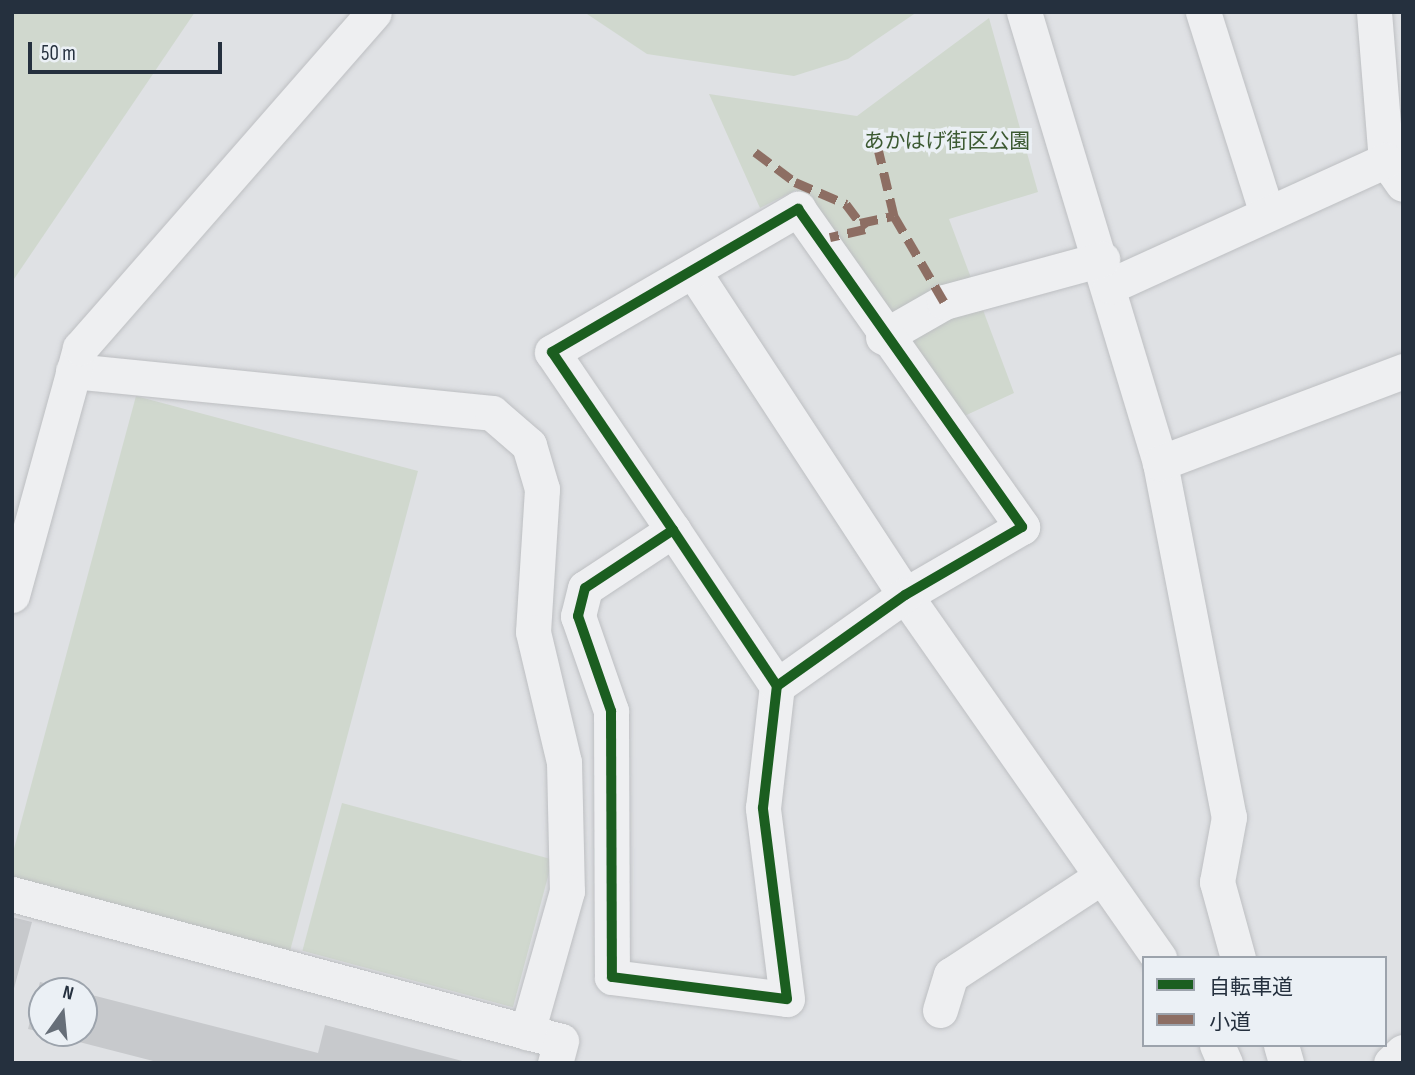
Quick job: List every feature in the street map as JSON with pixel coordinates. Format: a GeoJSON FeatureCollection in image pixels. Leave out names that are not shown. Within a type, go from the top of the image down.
{"type":"FeatureCollection","features":[{"type":"Feature","properties":{"kind":"street"},"geometry":{"type":"LineString","coordinates":[[12,595],[80,348],[374,12]]}},
{"type":"Feature","properties":{"kind":"street"},"geometry":{"type":"LineString","coordinates":[[1024,12],[1106,272],[1160,463],[1229,817],[1217,882],[1237,956]]}},
{"type":"Feature","properties":{"kind":"street"},"geometry":{"type":"LineString","coordinates":[[1203,12],[1266,211]]}},
{"type":"Feature","properties":{"kind":"street"},"geometry":{"type":"LineString","coordinates":[[883,337],[944,302],[1106,272],[1266,211],[1394,172],[1374,12]]}},
{"type":"Feature","properties":{"kind":"street"},"geometry":{"type":"LineString","coordinates":[[673,530],[585,588],[578,615],[611,711],[612,977],[787,999],[763,808],[777,686],[673,530],[552,352],[695,274],[798,209],[883,337],[1022,527],[905,595],[777,686]]}},
{"type":"Feature","properties":{"kind":"street"},"geometry":{"type":"LineString","coordinates":[[695,274],[905,595],[1158,956]]}},
{"type":"Feature","properties":{"kind":"street"},"geometry":{"type":"LineString","coordinates":[[73,371],[492,413],[529,445],[542,489],[533,632],[564,762],[567,891],[527,1032]]}},
{"type":"Feature","properties":{"kind":"street"},"geometry":{"type":"LineString","coordinates":[[1160,463],[1403,371]]}},
{"type":"Feature","properties":{"kind":"street"},"geometry":{"type":"LineString","coordinates":[[940,1010],[951,975],[1101,877]]}},
{"type":"Feature","properties":{"kind":"street"},"geometry":{"type":"LineString","coordinates":[[12,894],[561,1041],[555,1063]]}},
{"type":"Feature","properties":{"kind":"street"},"geometry":{"type":"LineString","coordinates":[[1391,1063],[1403,1052]]}},
{"type":"Feature","properties":{"kind":"green space"},"geometry":{"type":"Polygon","coordinates":[[[12,12],[195,12],[12,282],[12,12]]]}},
{"type":"Feature","properties":{"kind":"green space"},"geometry":{"type":"Polygon","coordinates":[[[584,12],[917,12],[848,59],[794,76],[647,54],[584,12]]]}},
{"type":"Feature","properties":{"kind":"green space","name":"あかはげ街区公園"},"geometry":{"type":"Polygon","coordinates":[[[989,18],[1038,192],[949,219],[1014,393],[960,418],[796,190],[760,208],[709,94],[857,116],[989,18]]]}},
{"type":"Feature","properties":{"kind":"green space"},"geometry":{"type":"Polygon","coordinates":[[[136,396],[418,471],[290,951],[12,877],[12,856],[136,396]]]}},
{"type":"Feature","properties":{"kind":"green space"},"geometry":{"type":"Polygon","coordinates":[[[342,803],[553,859],[513,1007],[302,951],[342,803]]]}},
{"type":"Feature","properties":{"kind":"building"},"geometry":{"type":"Polygon","coordinates":[[[12,917],[32,922],[13,992],[12,992],[12,917]]]}},
{"type":"Feature","properties":{"kind":"building"},"geometry":{"type":"Polygon","coordinates":[[[98,997],[318,1053],[325,1025],[470,1063],[161,1063],[98,1047],[98,997]]]}},
{"type":"Feature","properties":{"kind":"marked path"},"geometry":{"type":"LineString","coordinates":[[860,223],[894,216],[876,140]]}},
{"type":"Feature","properties":{"kind":"marked path"},"geometry":{"type":"LineString","coordinates":[[755,152],[795,182],[846,204],[865,229],[830,237]]}},
{"type":"Feature","properties":{"kind":"marked path"},"geometry":{"type":"LineString","coordinates":[[894,216],[944,302]]}},
{"type":"Feature","properties":{"kind":"cycle path"},"geometry":{"type":"LineString","coordinates":[[673,530],[585,588],[578,616],[611,711],[612,977],[787,999],[763,808],[777,686],[673,530],[552,352],[798,209],[1022,527],[905,595],[777,686]]}}]}
